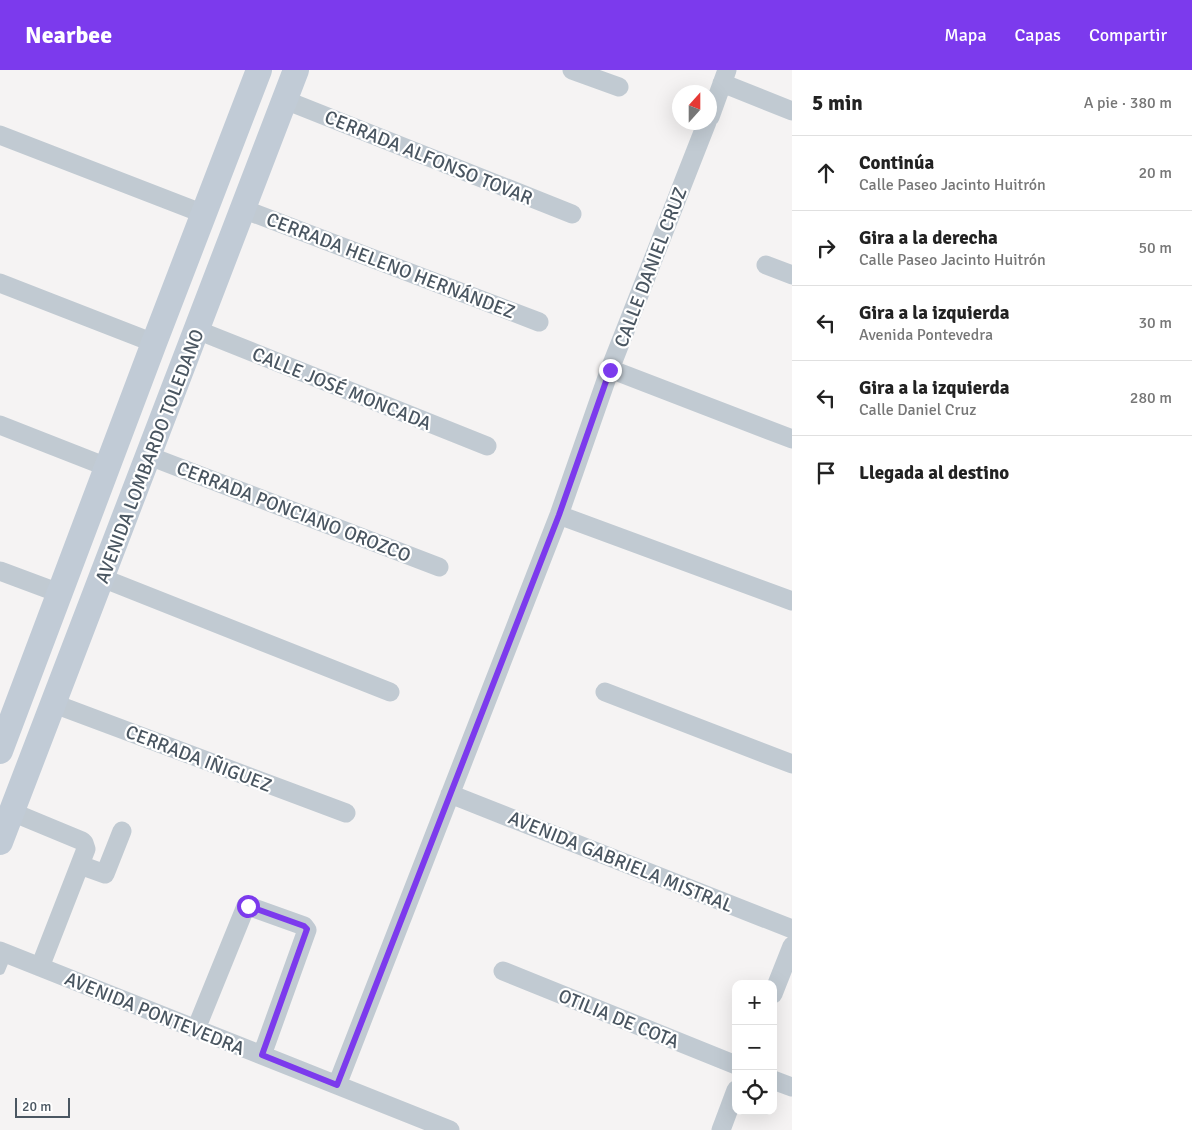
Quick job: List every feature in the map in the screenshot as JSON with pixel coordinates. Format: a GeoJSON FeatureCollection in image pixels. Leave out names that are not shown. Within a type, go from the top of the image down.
{"type":"FeatureCollection","features":[{"type":"Feature","properties":{"kind":"main road","name":"AVENIDA LOMBARDO TOLEDANO"},"geometry":{"type":"LineString","coordinates":[[0,751],[6,718],[59,593],[259,70]]}},
{"type":"Feature","properties":{"kind":"main road","name":"AVENIDA LOMBARDO TOLEDANO"},"geometry":{"type":"LineString","coordinates":[[0,842],[296,70]]}},
{"type":"Feature","properties":{"kind":"main road"},"geometry":{"type":"LineString","coordinates":[[91,510],[123,523]]}},
{"type":"Feature","properties":{"kind":"street"},"geometry":{"type":"LineString","coordinates":[[572,70],[619,87]]}},
{"type":"Feature","properties":{"kind":"street"},"geometry":{"type":"LineString","coordinates":[[717,98],[725,77],[792,110]]}},
{"type":"Feature","properties":{"kind":"street","name":"CERRADA ALFONSO TOVAR"},"geometry":{"type":"LineString","coordinates":[[285,100],[572,214]]}},
{"type":"Feature","properties":{"kind":"street","name":"CALLE DANIEL CRUZ"},"geometry":{"type":"LineString","coordinates":[[337,1085],[559,515],[610,370],[704,130]]}},
{"type":"Feature","properties":{"kind":"street"},"geometry":{"type":"LineString","coordinates":[[0,135],[204,214]]}},
{"type":"Feature","properties":{"kind":"street","name":"CERRADA HELENO HERNÁNDEZ"},"geometry":{"type":"LineString","coordinates":[[243,209],[539,322]]}},
{"type":"Feature","properties":{"kind":"street"},"geometry":{"type":"LineString","coordinates":[[766,266],[792,275]]}},
{"type":"Feature","properties":{"kind":"street"},"geometry":{"type":"LineString","coordinates":[[0,282],[154,343]]}},
{"type":"Feature","properties":{"kind":"street","name":"CALLE JOSÉ MONCADA"},"geometry":{"type":"LineString","coordinates":[[197,330],[487,446]]}},
{"type":"Feature","properties":{"kind":"street"},"geometry":{"type":"LineString","coordinates":[[610,370],[792,439]]}},
{"type":"Feature","properties":{"kind":"street"},"geometry":{"type":"LineString","coordinates":[[0,425],[107,467]]}},
{"type":"Feature","properties":{"kind":"street","name":"CERRADA PONCIANO OROZCO"},"geometry":{"type":"LineString","coordinates":[[149,456],[439,567]]}},
{"type":"Feature","properties":{"kind":"street"},"geometry":{"type":"LineString","coordinates":[[559,515],[792,601]]}},
{"type":"Feature","properties":{"kind":"street"},"geometry":{"type":"LineString","coordinates":[[0,571],[59,593]]}},
{"type":"Feature","properties":{"kind":"street"},"geometry":{"type":"LineString","coordinates":[[102,578],[390,692]]}},
{"type":"Feature","properties":{"kind":"street"},"geometry":{"type":"LineString","coordinates":[[606,692],[792,764]]}},
{"type":"Feature","properties":{"kind":"street","name":"CERRADA IÑIGUEZ"},"geometry":{"type":"LineString","coordinates":[[52,703],[346,814]]}},
{"type":"Feature","properties":{"kind":"street","name":"AVENIDA GABRIELA MISTRAL"},"geometry":{"type":"LineString","coordinates":[[450,794],[792,929]]}},
{"type":"Feature","properties":{"kind":"street"},"geometry":{"type":"LineString","coordinates":[[12,812],[84,843],[86,849],[40,967]]}},
{"type":"Feature","properties":{"kind":"street"},"geometry":{"type":"LineString","coordinates":[[80,865],[105,874],[122,831]]}},
{"type":"Feature","properties":{"kind":"street"},"geometry":{"type":"LineString","coordinates":[[196,1029],[246,906],[304,926],[307,930],[262,1055]]}},
{"type":"Feature","properties":{"kind":"street"},"geometry":{"type":"LineString","coordinates":[[777,984],[792,946]]}},
{"type":"Feature","properties":{"kind":"street","name":"AVENIDA PONTEVEDRA"},"geometry":{"type":"LineString","coordinates":[[2,958],[40,967],[450,1130]]}},
{"type":"Feature","properties":{"kind":"street","name":"OTILIA DE COTA"},"geometry":{"type":"LineString","coordinates":[[503,971],[732,1063]]}},
{"type":"Feature","properties":{"kind":"street"},"geometry":{"type":"LineString","coordinates":[[777,1081],[792,1087]]}},
{"type":"Feature","properties":{"kind":"street"},"geometry":{"type":"LineString","coordinates":[[721,1130],[732,1101]]}},
{"type":"Feature","properties":{"kind":"route"},"geometry":{"type":"LineString","coordinates":[[248,906],[304,926],[307,929],[262,1055],[337,1085],[559,515],[610,370]]}}]}
